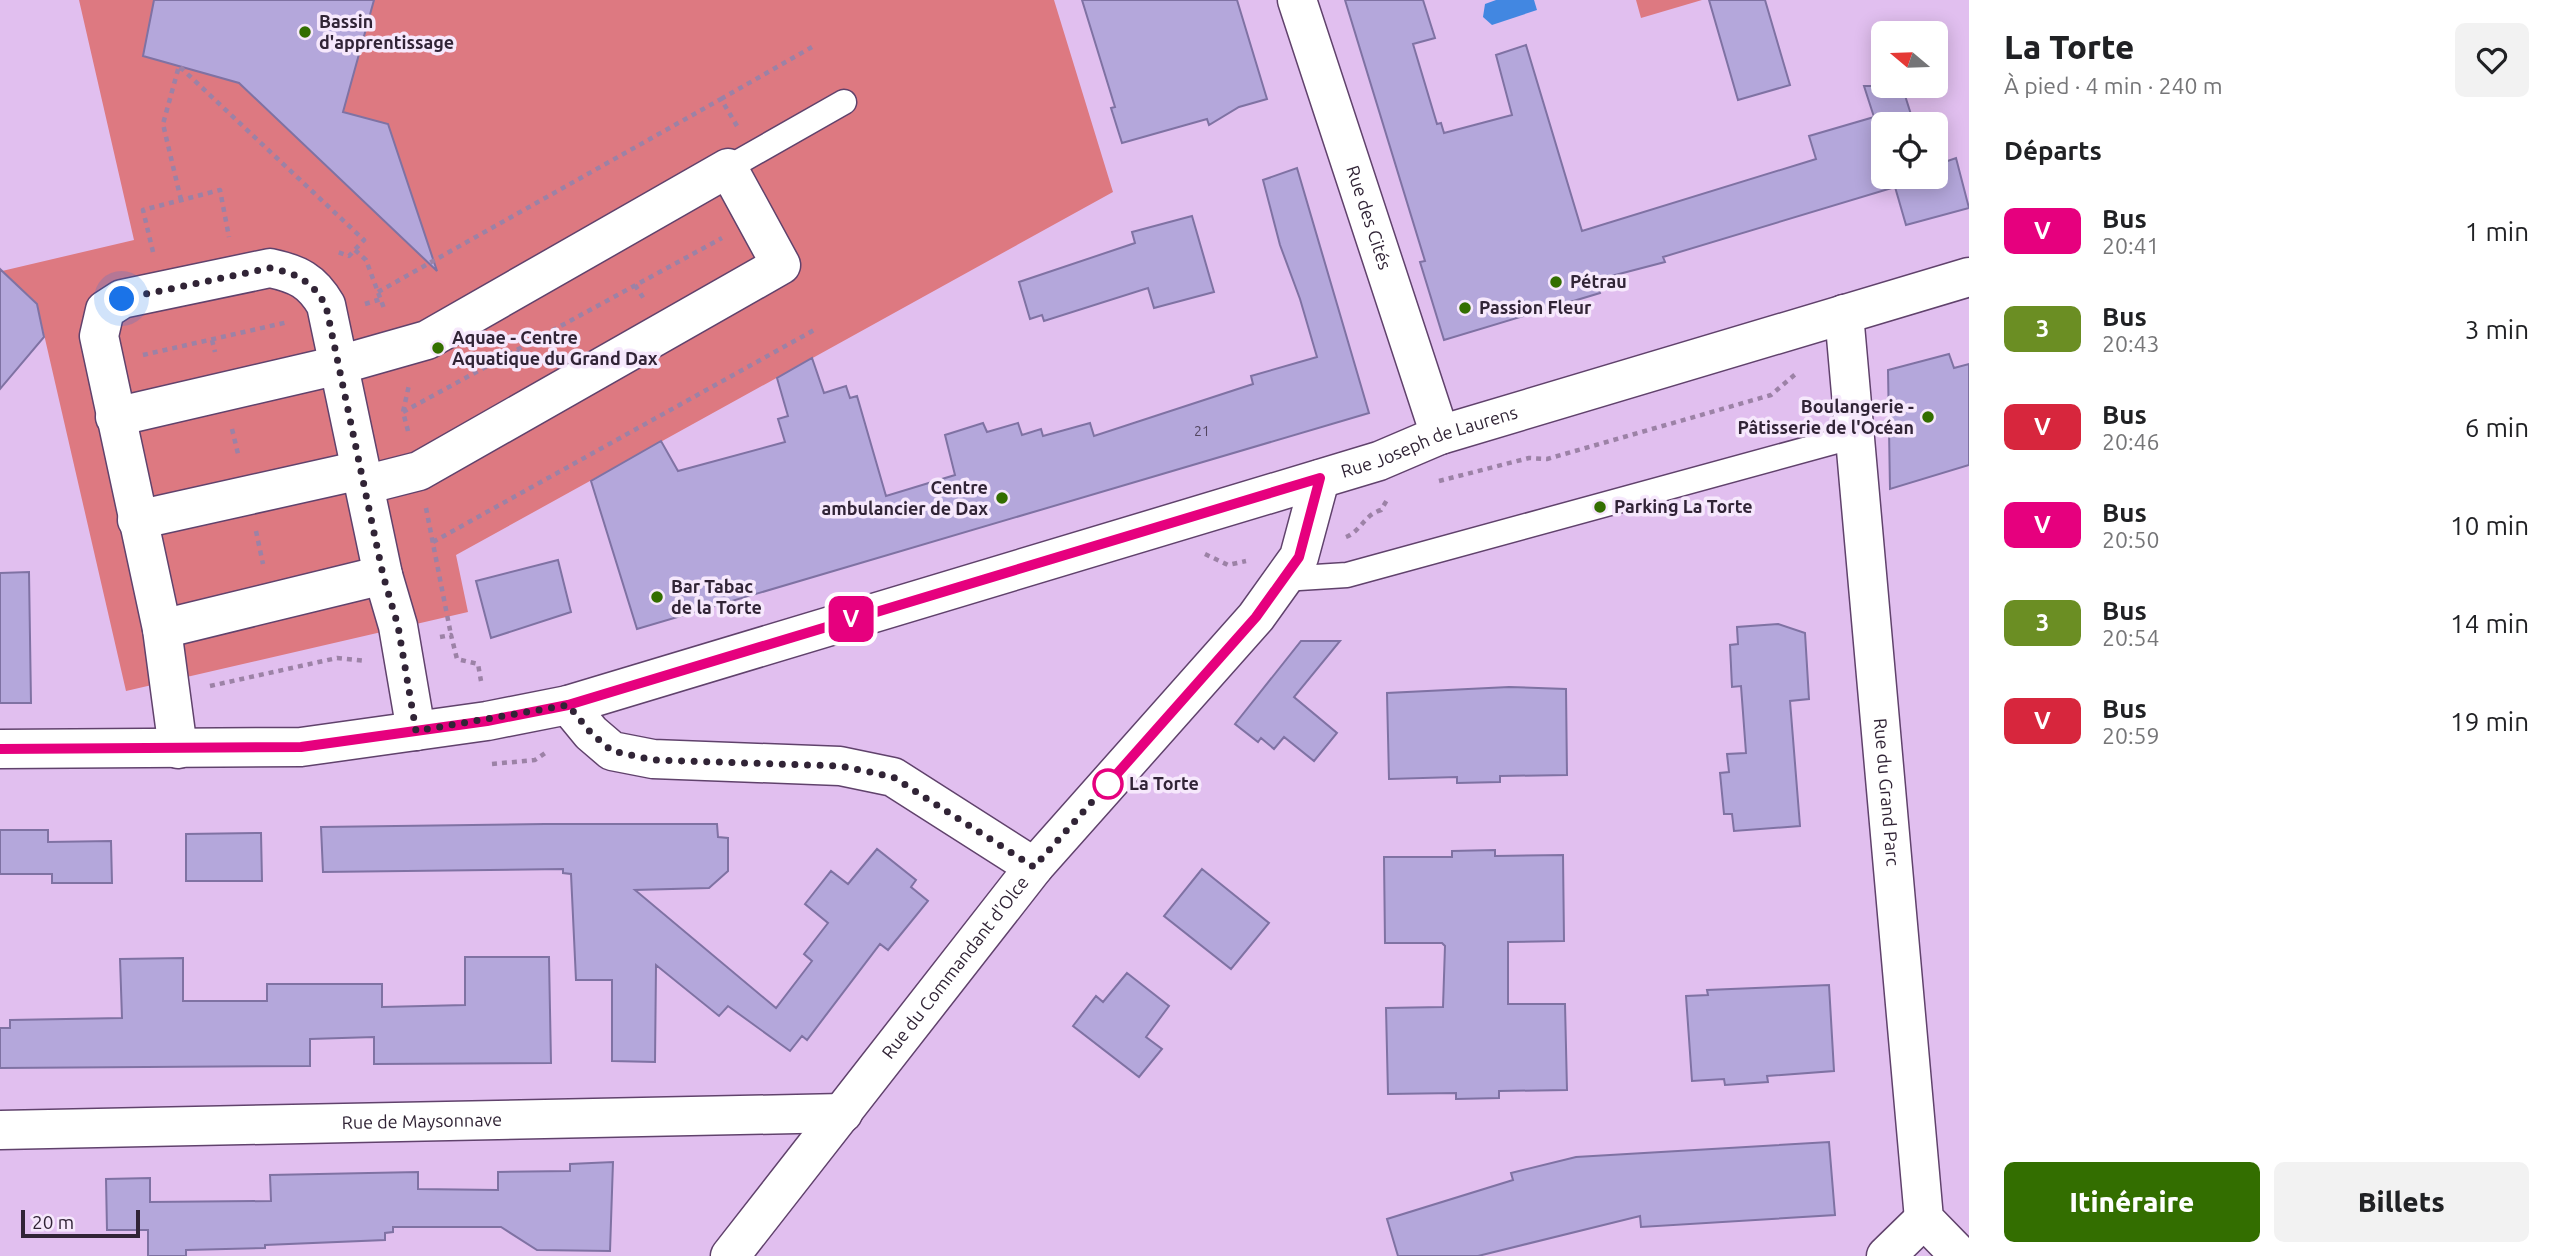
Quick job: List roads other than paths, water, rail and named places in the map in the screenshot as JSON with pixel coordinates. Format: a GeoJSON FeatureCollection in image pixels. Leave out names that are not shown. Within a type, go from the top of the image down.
{"type":"FeatureCollection","features":[{"type":"Feature","properties":{"kind":"street","name":"Rue des Cités"},"geometry":{"type":"LineString","coordinates":[[1297,0],[1440,435]]}},
{"type":"Feature","properties":{"kind":"street"},"geometry":{"type":"LineString","coordinates":[[115,417],[339,365],[427,340],[728,168],[780,265],[419,471],[363,478],[137,520]]}},
{"type":"Feature","properties":{"kind":"street"},"geometry":{"type":"LineString","coordinates":[[178,749],[162,629],[99,336],[105,310],[122,299],[270,268],[294,273],[315,286],[328,313],[383,575],[398,626],[416,731]]}},
{"type":"Feature","properties":{"kind":"street","name":"Rue Joseph de Laurens"},"geometry":{"type":"LineString","coordinates":[[0,749],[301,747],[568,705],[1379,461],[1440,435],[1969,277]]}},
{"type":"Feature","properties":{"kind":"street","name":"Rue du Grand Parc"},"geometry":{"type":"LineString","coordinates":[[1844,314],[1924,1219]]}},
{"type":"Feature","properties":{"kind":"street","name":"Rue du Commandant d'Olce"},"geometry":{"type":"LineString","coordinates":[[730,1256],[1034,867],[1256,617],[1299,557],[1320,478]]}},
{"type":"Feature","properties":{"kind":"street"},"geometry":{"type":"LineString","coordinates":[[162,629],[383,575]]}},
{"type":"Feature","properties":{"kind":"street"},"geometry":{"type":"LineString","coordinates":[[568,705],[591,733],[612,751],[653,760],[841,766],[893,777],[1034,867]]}},
{"type":"Feature","properties":{"kind":"street","name":"Rue de Maysonnave"},"geometry":{"type":"LineString","coordinates":[[0,1130],[843,1113]]}},
{"type":"Feature","properties":{"kind":"street"},"geometry":{"type":"LineString","coordinates":[[1886,1256],[1924,1219],[1960,1256]]}},
{"type":"Feature","properties":{"kind":"lane"},"geometry":{"type":"LineString","coordinates":[[728,168],[844,102]]}},
{"type":"Feature","properties":{"kind":"lane"},"geometry":{"type":"LineString","coordinates":[[1283,579],[1347,575],[1855,436]]}},
{"type":"Feature","properties":{"kind":"water"},"geometry":{"type":"Polygon","coordinates":[[[1496,0],[1534,0],[1537,10],[1492,25],[1483,17],[1485,4],[1496,0]]]}},
{"type":"Feature","properties":{"kind":"place","name":"Bassin d'apprentissage"},"geometry":{"type":"Point","coordinates":[305,32]}},
{"type":"Feature","properties":{"kind":"place","name":"Pétrau"},"geometry":{"type":"Point","coordinates":[1556,282]}},
{"type":"Feature","properties":{"kind":"place","name":"Passion Fleur"},"geometry":{"type":"Point","coordinates":[1465,308]}},
{"type":"Feature","properties":{"kind":"place","name":"Aquae - Centre Aquatique du Grand Dax"},"geometry":{"type":"Point","coordinates":[438,348]}},
{"type":"Feature","properties":{"kind":"place","name":"Boulangerie - Pâtisserie de l'Océan"},"geometry":{"type":"Point","coordinates":[1928,417]}},
{"type":"Feature","properties":{"kind":"place","name":"Centre ambulancier de Dax"},"geometry":{"type":"Point","coordinates":[1002,498]}},
{"type":"Feature","properties":{"kind":"place","name":"Parking La Torte"},"geometry":{"type":"Point","coordinates":[1600,507]}},
{"type":"Feature","properties":{"kind":"place","name":"Bar Tabac de la Torte"},"geometry":{"type":"Point","coordinates":[657,597]}},
{"type":"Feature","properties":{"kind":"place","name":"La Torte"},"geometry":{"type":"Point","coordinates":[1108,784]}}]}
